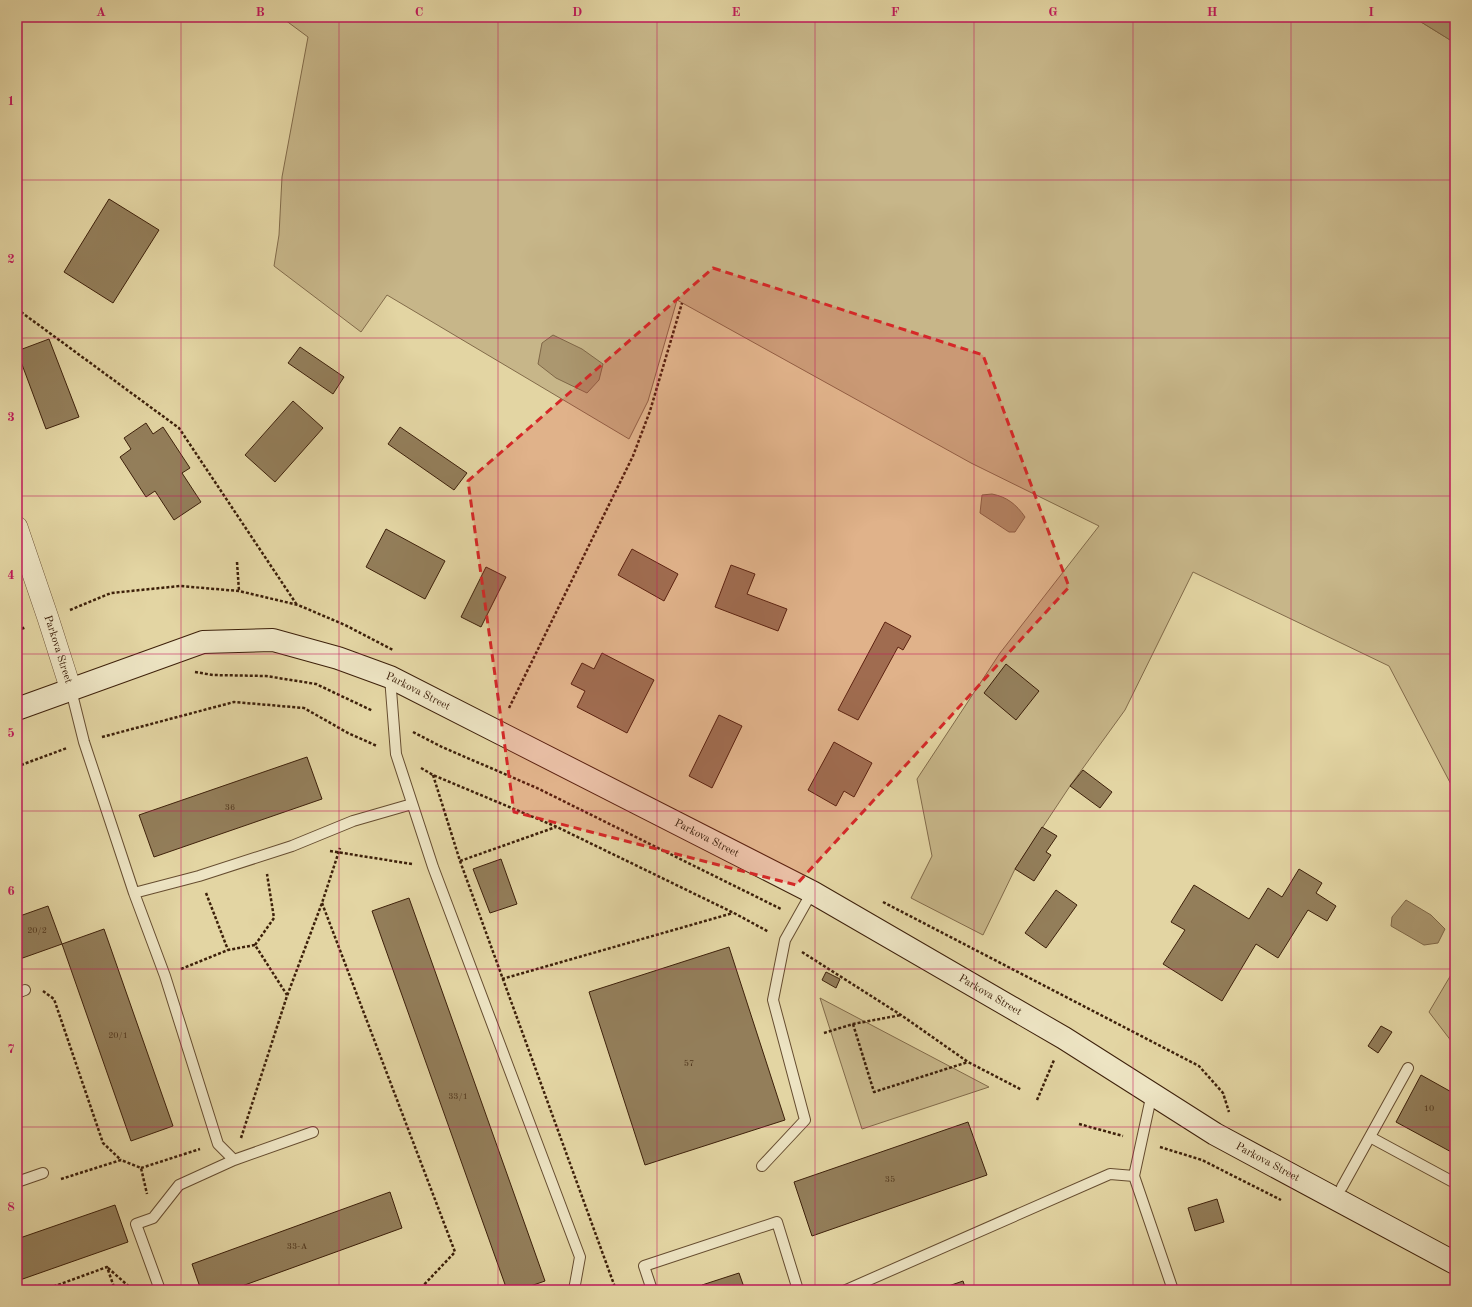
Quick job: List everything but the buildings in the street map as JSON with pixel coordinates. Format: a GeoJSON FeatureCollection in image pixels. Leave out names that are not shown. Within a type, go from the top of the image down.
{"type":"FeatureCollection","features":[{"type":"Feature","properties":{"kind":"street","name":"Parkova Street"},"geometry":{"type":"LineString","coordinates":[[17,527],[71,690],[203,642],[273,640],[338,658],[390,676],[596,780],[812,892],[1064,1038],[1215,1134],[1455,1263]]}},
{"type":"Feature","properties":{"kind":"street"},"geometry":{"type":"LineString","coordinates":[[17,709],[71,690]]}},
{"type":"Feature","properties":{"kind":"lane"},"geometry":{"type":"LineString","coordinates":[[390,676],[396,754],[433,867],[580,1257],[574,1290]]}},
{"type":"Feature","properties":{"kind":"lane"},"geometry":{"type":"LineString","coordinates":[[71,690],[84,742],[134,893],[165,976],[218,1144],[234,1160]]}},
{"type":"Feature","properties":{"kind":"lane"},"geometry":{"type":"LineString","coordinates":[[134,893],[199,876],[292,846],[353,821],[412,804]]}},
{"type":"Feature","properties":{"kind":"lane"},"geometry":{"type":"LineString","coordinates":[[762,1166],[805,1120],[773,1000],[785,940],[812,892]]}},
{"type":"Feature","properties":{"kind":"lane"},"geometry":{"type":"LineString","coordinates":[[1342,1186],[1408,1068]]}},
{"type":"Feature","properties":{"kind":"lane"},"geometry":{"type":"LineString","coordinates":[[1152,1093],[1134,1176],[1173,1290]]}},
{"type":"Feature","properties":{"kind":"lane"},"geometry":{"type":"LineString","coordinates":[[160,1290],[136,1224],[153,1218],[179,1185],[234,1160],[313,1132]]}},
{"type":"Feature","properties":{"kind":"lane"},"geometry":{"type":"LineString","coordinates":[[1370,1137],[1455,1183]]}},
{"type":"Feature","properties":{"kind":"lane"},"geometry":{"type":"LineString","coordinates":[[17,1182],[42,1173]]}},
{"type":"Feature","properties":{"kind":"lane"},"geometry":{"type":"LineString","coordinates":[[846,1290],[1110,1174],[1134,1176]]}},
{"type":"Feature","properties":{"kind":"lane"},"geometry":{"type":"LineString","coordinates":[[652,1290],[644,1266],[777,1222],[798,1290]]}},
{"type":"Feature","properties":{"kind":"path"},"geometry":{"type":"LineString","coordinates":[[508,708],[633,456],[650,411],[682,303]]}},
{"type":"Feature","properties":{"kind":"path"},"geometry":{"type":"LineString","coordinates":[[17,316],[21,312],[178,428],[298,605]]}},
{"type":"Feature","properties":{"kind":"path"},"geometry":{"type":"LineString","coordinates":[[237,562],[239,591]]}},
{"type":"Feature","properties":{"kind":"path"},"geometry":{"type":"LineString","coordinates":[[190,672],[214,675],[266,676],[316,684],[393,721],[442,747],[537,788],[798,917]]}},
{"type":"Feature","properties":{"kind":"path"},"geometry":{"type":"LineString","coordinates":[[22,765],[84,742],[234,702],[304,708],[348,733],[396,754],[433,775],[557,827],[734,913],[785,940],[901,1015],[968,1062],[1022,1090]]}},
{"type":"Feature","properties":{"kind":"path"},"geometry":{"type":"LineString","coordinates":[[433,775],[460,861],[616,1290]]}},
{"type":"Feature","properties":{"kind":"path"},"geometry":{"type":"LineString","coordinates":[[234,1160],[287,996],[322,903],[338,852],[353,821]]}},
{"type":"Feature","properties":{"kind":"path"},"geometry":{"type":"LineString","coordinates":[[460,861],[557,827]]}},
{"type":"Feature","properties":{"kind":"path"},"geometry":{"type":"LineString","coordinates":[[292,846],[433,867]]}},
{"type":"Feature","properties":{"kind":"path"},"geometry":{"type":"LineString","coordinates":[[165,976],[228,950],[255,945],[274,918],[264,855]]}},
{"type":"Feature","properties":{"kind":"path"},"geometry":{"type":"LineString","coordinates":[[199,876],[228,950]]}},
{"type":"Feature","properties":{"kind":"path"},"geometry":{"type":"LineString","coordinates":[[322,903],[455,1252],[419,1290]]}},
{"type":"Feature","properties":{"kind":"path"},"geometry":{"type":"LineString","coordinates":[[502,979],[734,913]]}},
{"type":"Feature","properties":{"kind":"path"},"geometry":{"type":"LineString","coordinates":[[255,945],[287,996]]}},
{"type":"Feature","properties":{"kind":"path"},"geometry":{"type":"LineString","coordinates":[[21,992],[42,990],[54,999],[103,1143],[121,1160],[141,1168],[218,1144]]}},
{"type":"Feature","properties":{"kind":"path"},"geometry":{"type":"LineString","coordinates":[[824,1033],[853,1024],[901,1015]]}},
{"type":"Feature","properties":{"kind":"path"},"geometry":{"type":"LineString","coordinates":[[853,1024],[874,1092],[968,1062]]}},
{"type":"Feature","properties":{"kind":"path"},"geometry":{"type":"LineString","coordinates":[[1037,1100],[1064,1038]]}},
{"type":"Feature","properties":{"kind":"path"},"geometry":{"type":"LineString","coordinates":[[1079,1124],[1202,1160],[1286,1203]]}},
{"type":"Feature","properties":{"kind":"path"},"geometry":{"type":"LineString","coordinates":[[54,1182],[121,1160]]}},
{"type":"Feature","properties":{"kind":"path"},"geometry":{"type":"LineString","coordinates":[[141,1168],[153,1218]]}},
{"type":"Feature","properties":{"kind":"path"},"geometry":{"type":"LineString","coordinates":[[44,1290],[107,1267]]}},
{"type":"Feature","properties":{"kind":"path"},"geometry":{"type":"LineString","coordinates":[[107,1267],[115,1290]]}},
{"type":"Feature","properties":{"kind":"path"},"geometry":{"type":"LineString","coordinates":[[107,1267],[133,1290]]}},
{"type":"Feature","properties":{"kind":"highlighted area"},"geometry":{"type":"Polygon","coordinates":[[[713,268],[983,355],[1069,587],[796,885],[514,812],[468,481],[713,268]]]}},
{"type":"Feature","properties":{"kind":"shaded area"},"geometry":{"type":"Polygon","coordinates":[[[281,17],[1413,17],[1455,43],[1455,792],[1389,666],[1193,572],[1125,710],[1070,786],[1015,869],[983,935],[911,898],[932,856],[917,779],[1000,653],[1099,526],[971,463],[677,300],[648,401],[629,439],[387,295],[361,332],[274,266],[279,235],[282,177],[308,37],[281,17]]]}},
{"type":"Feature","properties":{"kind":"shaded area"},"geometry":{"type":"Polygon","coordinates":[[[1413,17],[1455,17],[1455,43],[1413,17]]]}},
{"type":"Feature","properties":{"kind":"shaded area"},"geometry":{"type":"Polygon","coordinates":[[[553,335],[582,349],[603,364],[599,380],[587,393],[556,378],[538,364],[542,343],[553,335]]]}},
{"type":"Feature","properties":{"kind":"shaded area"},"geometry":{"type":"Polygon","coordinates":[[[992,494],[1011,502],[1025,517],[1015,532],[1009,532],[980,513],[982,495],[992,494]]]}},
{"type":"Feature","properties":{"kind":"shaded area"},"geometry":{"type":"Polygon","coordinates":[[[1406,900],[1431,915],[1445,929],[1438,943],[1424,945],[1391,926],[1392,917],[1406,900]]]}},
{"type":"Feature","properties":{"kind":"shaded area"},"geometry":{"type":"Polygon","coordinates":[[[1455,968],[1455,1046],[1429,1012],[1455,968]]]}},
{"type":"Feature","properties":{"kind":"shaded area"},"geometry":{"type":"Polygon","coordinates":[[[820,998],[989,1087],[862,1129],[820,998]]]}}]}
